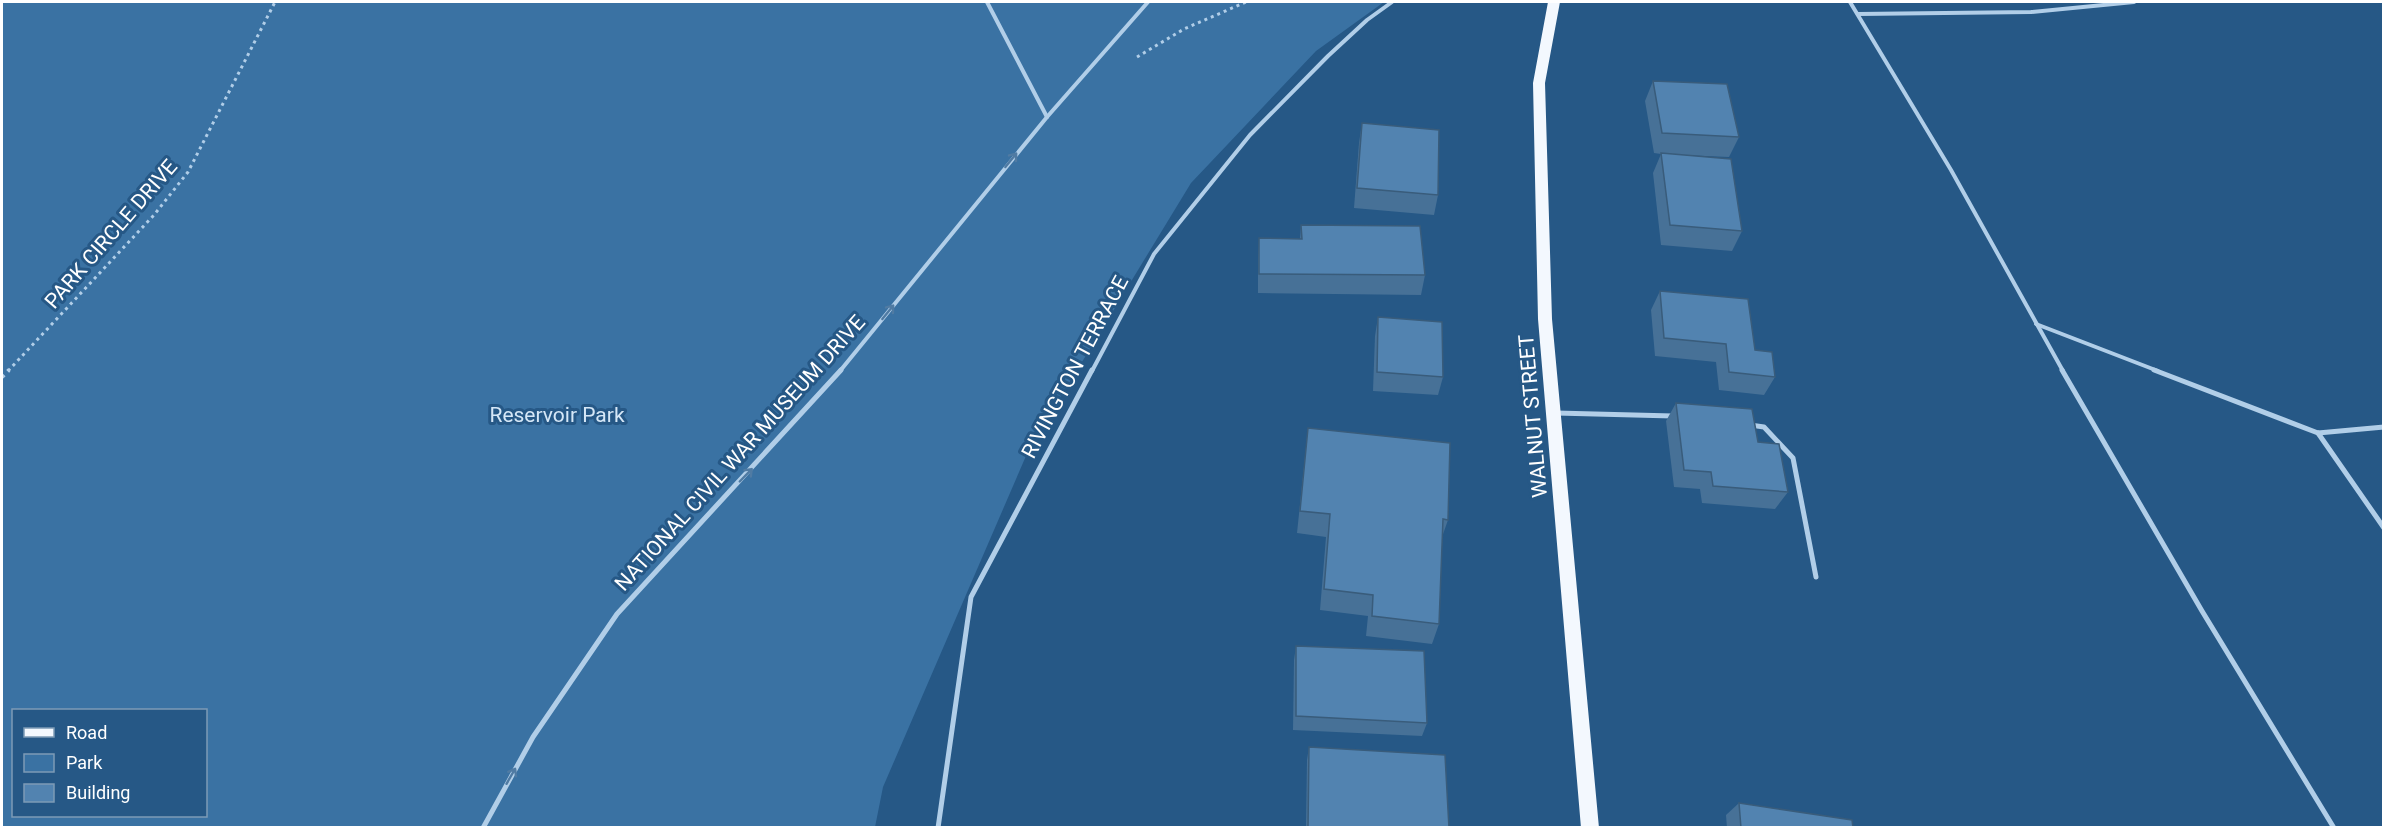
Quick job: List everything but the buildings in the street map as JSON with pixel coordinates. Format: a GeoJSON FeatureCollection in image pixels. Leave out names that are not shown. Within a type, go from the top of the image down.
{"type":"FeatureCollection","features":[{"type":"Feature","properties":{"kind":"main road","name":"WALNUT STREET"},"geometry":{"type":"LineString","coordinates":[[1554,2],[1539,83],[1545,319],[1590,828]]}},
{"type":"Feature","properties":{"kind":"lane"},"geometry":{"type":"LineString","coordinates":[[987,2],[1047,117]]}},
{"type":"Feature","properties":{"kind":"lane","name":"NATIONAL CIVIL WAR MUSEUM DRIVE"},"geometry":{"type":"LineString","coordinates":[[483,828],[533,737],[617,615],[833,380],[1047,117],[1148,2]]}},
{"type":"Feature","properties":{"kind":"lane","name":"RIVINGTON TERRACE"},"geometry":{"type":"LineString","coordinates":[[938,828],[972,597],[1154,254],[1250,135],[1328,56],[1367,20],[1392,2]]}},
{"type":"Feature","properties":{"kind":"lane"},"geometry":{"type":"LineString","coordinates":[[1851,2],[1951,170],[2036,324],[2202,611],[2334,828]]}},
{"type":"Feature","properties":{"kind":"lane"},"geometry":{"type":"LineString","coordinates":[[1858,14],[2030,12],[2087,9],[2134,2]]}},
{"type":"Feature","properties":{"kind":"lane"},"geometry":{"type":"LineString","coordinates":[[2036,324],[2318,434],[2384,427]]}},
{"type":"Feature","properties":{"kind":"lane"},"geometry":{"type":"LineString","coordinates":[[1553,413],[1685,417]]}},
{"type":"Feature","properties":{"kind":"lane"},"geometry":{"type":"LineString","coordinates":[[1741,424],[1764,427],[1793,458],[1816,577]]}},
{"type":"Feature","properties":{"kind":"lane"},"geometry":{"type":"LineString","coordinates":[[2318,434],[2384,528]]}},
{"type":"Feature","properties":{"kind":"path","name":"PARK CIRCLE DRIVE"},"geometry":{"type":"LineString","coordinates":[[2,378],[154,215],[188,172],[275,2]]}},
{"type":"Feature","properties":{"kind":"path"},"geometry":{"type":"LineString","coordinates":[[1087,73],[1123,67],[1184,29],[1246,2]]}},
{"type":"Feature","properties":{"kind":"green space","name":"Reservoir Park"},"geometry":{"type":"Polygon","coordinates":[[[2,2],[1384,2],[1316,51],[1191,183],[1029,449],[883,787],[875,827],[2,828],[2,2]]]}}]}
